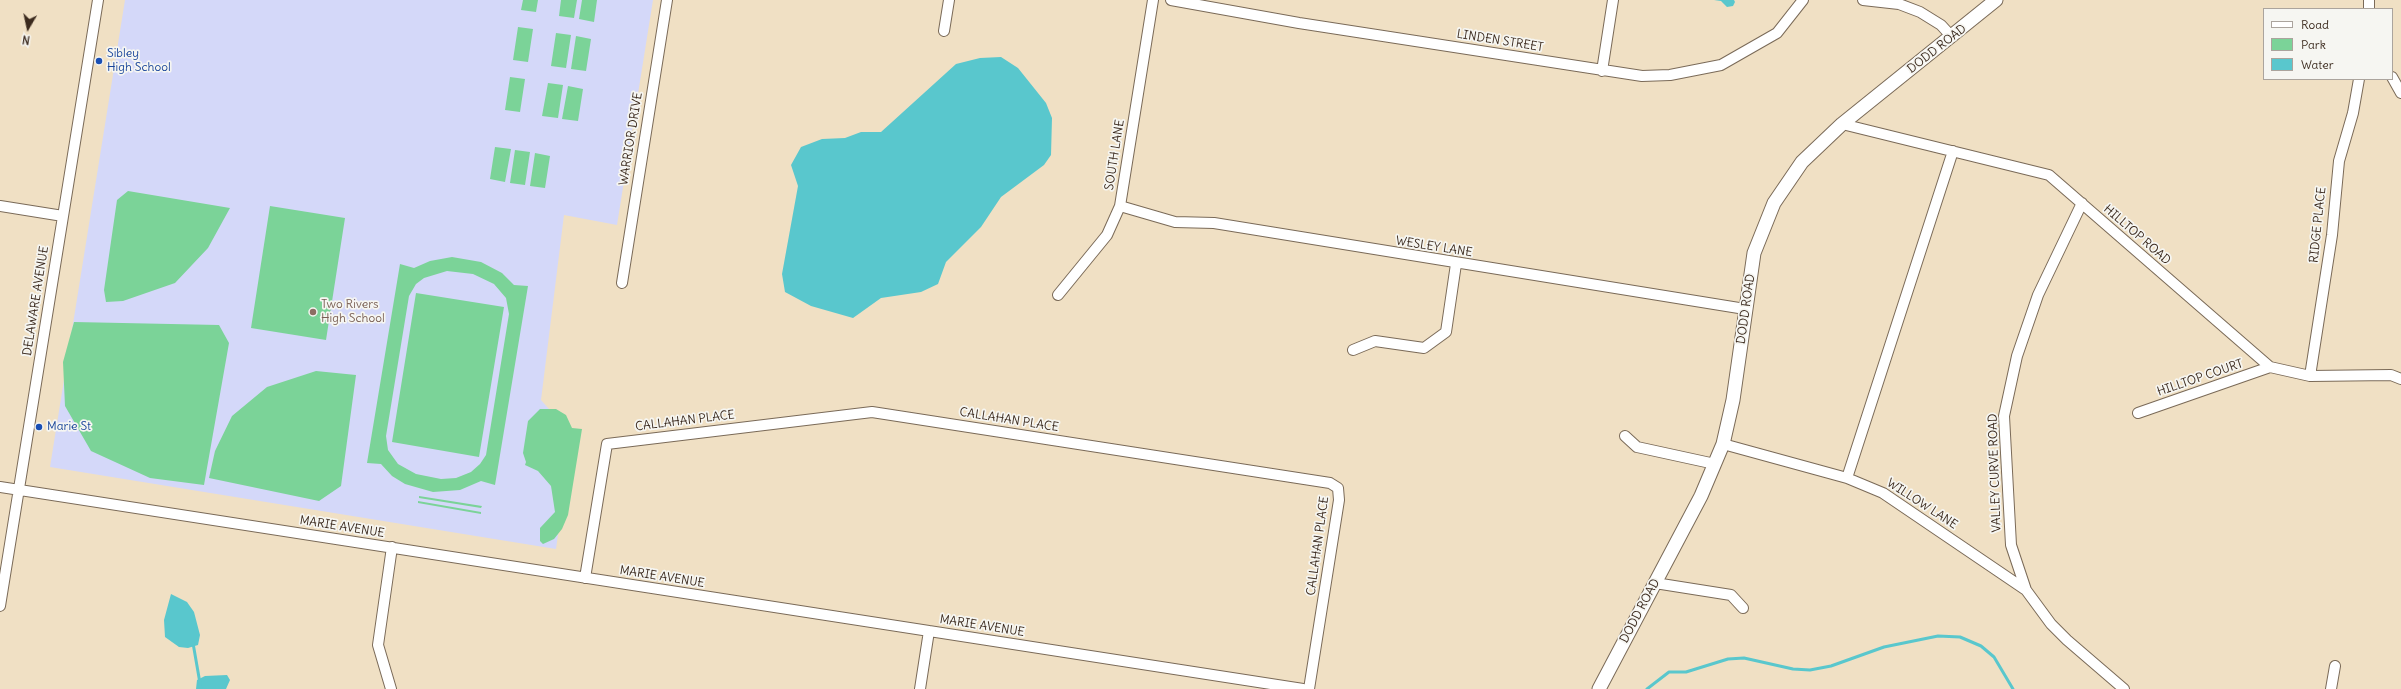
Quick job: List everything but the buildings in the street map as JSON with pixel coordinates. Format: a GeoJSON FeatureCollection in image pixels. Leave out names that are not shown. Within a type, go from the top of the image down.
{"type":"FeatureCollection","features":[{"type":"Feature","properties":{"kind":"main road","name":"DODD ROAD"},"geometry":{"type":"LineString","coordinates":[[1598,689],[1701,496],[1723,444],[1733,400],[1754,253],[1774,203],[1802,162],[1842,124],[1952,37],[1996,0]]}},
{"type":"Feature","properties":{"kind":"street","name":"DELAWARE AVENUE"},"geometry":{"type":"LineString","coordinates":[[0,606],[98,0]]}},
{"type":"Feature","properties":{"kind":"street","name":"WARRIOR DRIVE"},"geometry":{"type":"LineString","coordinates":[[622,283],[667,0]]}},
{"type":"Feature","properties":{"kind":"street"},"geometry":{"type":"LineString","coordinates":[[944,31],[949,0]]}},
{"type":"Feature","properties":{"kind":"street","name":"SOUTH LANE"},"geometry":{"type":"LineString","coordinates":[[1058,295],[1107,235],[1120,206],[1152,0]]}},
{"type":"Feature","properties":{"kind":"street","name":"LINDEN STREET"},"geometry":{"type":"LineString","coordinates":[[1171,0],[1602,71],[1642,76],[1670,75],[1720,65],[1777,33],[1803,0]]}},
{"type":"Feature","properties":{"kind":"street"},"geometry":{"type":"LineString","coordinates":[[1602,71],[1613,0]]}},
{"type":"Feature","properties":{"kind":"street"},"geometry":{"type":"LineString","coordinates":[[1863,0],[1899,4],[1920,12],[1941,25],[1952,37]]}},
{"type":"Feature","properties":{"kind":"street"},"geometry":{"type":"LineString","coordinates":[[2393,79],[2401,93]]}},
{"type":"Feature","properties":{"kind":"street","name":"RIDGE PLACE"},"geometry":{"type":"LineString","coordinates":[[2310,376],[2332,235],[2339,161],[2353,113],[2359,80]]}},
{"type":"Feature","properties":{"kind":"street","name":"HILLTOP ROAD"},"geometry":{"type":"LineString","coordinates":[[1842,124],[2049,175],[2270,367],[2310,376],[2391,375],[2401,379]]}},
{"type":"Feature","properties":{"kind":"street"},"geometry":{"type":"LineString","coordinates":[[1847,478],[1953,151]]}},
{"type":"Feature","properties":{"kind":"street","name":"VALLEY CURVE ROAD"},"geometry":{"type":"LineString","coordinates":[[2082,203],[2038,295],[2017,356],[2004,416],[2006,479],[2011,545],[2026,590],[2067,640],[2124,689]]}},
{"type":"Feature","properties":{"kind":"street"},"geometry":{"type":"LineString","coordinates":[[0,206],[63,216]]}},
{"type":"Feature","properties":{"kind":"street","name":"WESLEY LANE"},"geometry":{"type":"LineString","coordinates":[[1120,206],[1175,222],[1214,223],[1456,264],[1745,309]]}},
{"type":"Feature","properties":{"kind":"street"},"geometry":{"type":"LineString","coordinates":[[1353,350],[1375,341],[1424,348],[1446,332],[1456,264]]}},
{"type":"Feature","properties":{"kind":"street","name":"HILLTOP COURT"},"geometry":{"type":"LineString","coordinates":[[2138,413],[2270,367]]}},
{"type":"Feature","properties":{"kind":"street","name":"CALLAHAN PLACE"},"geometry":{"type":"LineString","coordinates":[[585,578],[607,444],[872,412],[888,414],[1330,483],[1338,488],[1339,500],[1310,689]]}},
{"type":"Feature","properties":{"kind":"street"},"geometry":{"type":"LineString","coordinates":[[1625,436],[1637,447],[1714,464]]}},
{"type":"Feature","properties":{"kind":"street","name":"WILLOW LANE"},"geometry":{"type":"LineString","coordinates":[[1723,444],[1847,478],[1883,493],[2026,590]]}},
{"type":"Feature","properties":{"kind":"street","name":"MARIE AVENUE"},"geometry":{"type":"LineString","coordinates":[[0,487],[1302,689]]}},
{"type":"Feature","properties":{"kind":"street"},"geometry":{"type":"LineString","coordinates":[[391,689],[378,645],[392,547]]}},
{"type":"Feature","properties":{"kind":"street"},"geometry":{"type":"LineString","coordinates":[[1655,583],[1731,595],[1743,608]]}},
{"type":"Feature","properties":{"kind":"street"},"geometry":{"type":"LineString","coordinates":[[920,689],[929,631]]}},
{"type":"Feature","properties":{"kind":"street"},"geometry":{"type":"LineString","coordinates":[[2331,689],[2335,666]]}},
{"type":"Feature","properties":{"kind":"shaded area","name":"Two Rivers High School"},"geometry":{"type":"Polygon","coordinates":[[[125,0],[653,0],[617,225],[564,215],[541,400],[572,435],[556,549],[50,467],[125,0]]]}},
{"type":"Feature","properties":{"kind":"green space"},"geometry":{"type":"Polygon","coordinates":[[[523,0],[538,0],[536,12],[521,10],[523,0]]]}},
{"type":"Feature","properties":{"kind":"green space"},"geometry":{"type":"Polygon","coordinates":[[[561,0],[577,0],[574,18],[559,16],[561,0]]]}},
{"type":"Feature","properties":{"kind":"green space"},"geometry":{"type":"Polygon","coordinates":[[[582,0],[597,0],[594,22],[579,19],[582,0]]]}},
{"type":"Feature","properties":{"kind":"green space"},"geometry":{"type":"Polygon","coordinates":[[[518,27],[533,29],[528,62],[513,60],[518,27]]]}},
{"type":"Feature","properties":{"kind":"green space"},"geometry":{"type":"Polygon","coordinates":[[[556,33],[571,35],[566,68],[551,66],[556,33]]]}},
{"type":"Feature","properties":{"kind":"green space"},"geometry":{"type":"Polygon","coordinates":[[[576,36],[591,39],[586,71],[571,69],[576,36]]]}},
{"type":"Feature","properties":{"kind":"green space"},"geometry":{"type":"Polygon","coordinates":[[[510,77],[525,79],[520,112],[505,110],[510,77]]]}},
{"type":"Feature","properties":{"kind":"green space"},"geometry":{"type":"Polygon","coordinates":[[[548,83],[563,85],[558,118],[542,116],[548,83]]]}},
{"type":"Feature","properties":{"kind":"green space"},"geometry":{"type":"Polygon","coordinates":[[[568,86],[583,89],[578,121],[562,119],[568,86]]]}},
{"type":"Feature","properties":{"kind":"green space"},"geometry":{"type":"Polygon","coordinates":[[[495,147],[511,149],[505,182],[490,179],[495,147]]]}},
{"type":"Feature","properties":{"kind":"green space"},"geometry":{"type":"Polygon","coordinates":[[[515,150],[530,152],[525,185],[510,183],[515,150]]]}},
{"type":"Feature","properties":{"kind":"green space"},"geometry":{"type":"Polygon","coordinates":[[[535,153],[550,156],[545,188],[530,186],[535,153]]]}},
{"type":"Feature","properties":{"kind":"green space"},"geometry":{"type":"Polygon","coordinates":[[[128,191],[230,208],[208,248],[175,283],[123,301],[106,302],[104,290],[117,200],[128,191]]]}},
{"type":"Feature","properties":{"kind":"green space"},"geometry":{"type":"Polygon","coordinates":[[[270,206],[345,218],[326,340],[251,328],[270,206]]]}},
{"type":"Feature","properties":{"kind":"green space"},"geometry":{"type":"Polygon","coordinates":[[[452,257],[481,262],[502,273],[514,285],[528,286],[495,485],[481,481],[460,490],[433,492],[405,484],[392,476],[381,464],[367,463],[400,264],[414,268],[430,261],[452,257]],[[447,271],[424,278],[416,284],[409,296],[386,436],[388,450],[398,464],[416,474],[441,479],[456,478],[471,472],[480,464],[486,455],[509,314],[506,298],[494,284],[473,274],[447,271]]]}},
{"type":"Feature","properties":{"kind":"green space"},"geometry":{"type":"Polygon","coordinates":[[[416,293],[504,307],[479,457],[392,442],[416,293]]]}},
{"type":"Feature","properties":{"kind":"green space"},"geometry":{"type":"Polygon","coordinates":[[[74,322],[219,325],[229,343],[204,485],[150,478],[91,451],[65,406],[63,362],[74,322]]]}},
{"type":"Feature","properties":{"kind":"green space"},"geometry":{"type":"Polygon","coordinates":[[[316,371],[356,375],[341,486],[319,501],[209,478],[215,451],[232,416],[267,387],[316,371]]]}},
{"type":"Feature","properties":{"kind":"green space"},"geometry":{"type":"Polygon","coordinates":[[[540,409],[556,409],[566,415],[572,428],[582,429],[568,515],[562,529],[554,539],[543,544],[540,541],[540,528],[555,512],[551,486],[538,471],[525,465],[526,462],[523,453],[528,421],[540,409]]]}},
{"type":"Feature","properties":{"kind":"green space"},"geometry":{"type":"Polygon","coordinates":[[[419,496],[482,506],[481,508],[419,498],[419,496]]]}},
{"type":"Feature","properties":{"kind":"green space"},"geometry":{"type":"Polygon","coordinates":[[[418,501],[481,512],[481,514],[418,503],[418,501]]]}},
{"type":"Feature","properties":{"kind":"water"},"geometry":{"type":"Polygon","coordinates":[[[1714,0],[1734,0],[1735,2],[1733,6],[1727,7],[1721,1],[1714,0]]]}},
{"type":"Feature","properties":{"kind":"water"},"geometry":{"type":"Polygon","coordinates":[[[1001,57],[1018,68],[1046,103],[1052,118],[1051,155],[1044,165],[1001,197],[981,227],[946,262],[938,284],[921,292],[881,298],[853,318],[811,306],[785,292],[782,274],[798,186],[791,165],[801,147],[822,139],[845,138],[861,132],[881,132],[956,64],[980,58],[1001,57]]]}},
{"type":"Feature","properties":{"kind":"water"},"geometry":{"type":"Polygon","coordinates":[[[171,594],[187,602],[194,612],[200,635],[198,645],[188,648],[179,647],[165,637],[164,620],[171,594]]]}},
{"type":"Feature","properties":{"kind":"water"},"geometry":{"type":"Polygon","coordinates":[[[227,675],[230,680],[226,689],[196,689],[197,680],[205,676],[227,675]]]}},
{"type":"Feature","properties":{"kind":"waterway"},"geometry":{"type":"LineString","coordinates":[[1647,689],[1669,672],[1686,672],[1728,659],[1744,658],[1793,669],[1810,670],[1831,666],[1884,647],[1938,636],[1960,637],[1981,646],[1994,657],[2013,689]]}},
{"type":"Feature","properties":{"kind":"waterway"},"geometry":{"type":"LineString","coordinates":[[193,643],[201,689]]}},
{"type":"Feature","properties":{"kind":"place","name":"Sibley High School"},"geometry":{"type":"Point","coordinates":[99,61]}},
{"type":"Feature","properties":{"kind":"place","name":"Two Rivers High School"},"geometry":{"type":"Point","coordinates":[313,312]}},
{"type":"Feature","properties":{"kind":"place","name":"Marie St"},"geometry":{"type":"Point","coordinates":[39,427]}}]}
